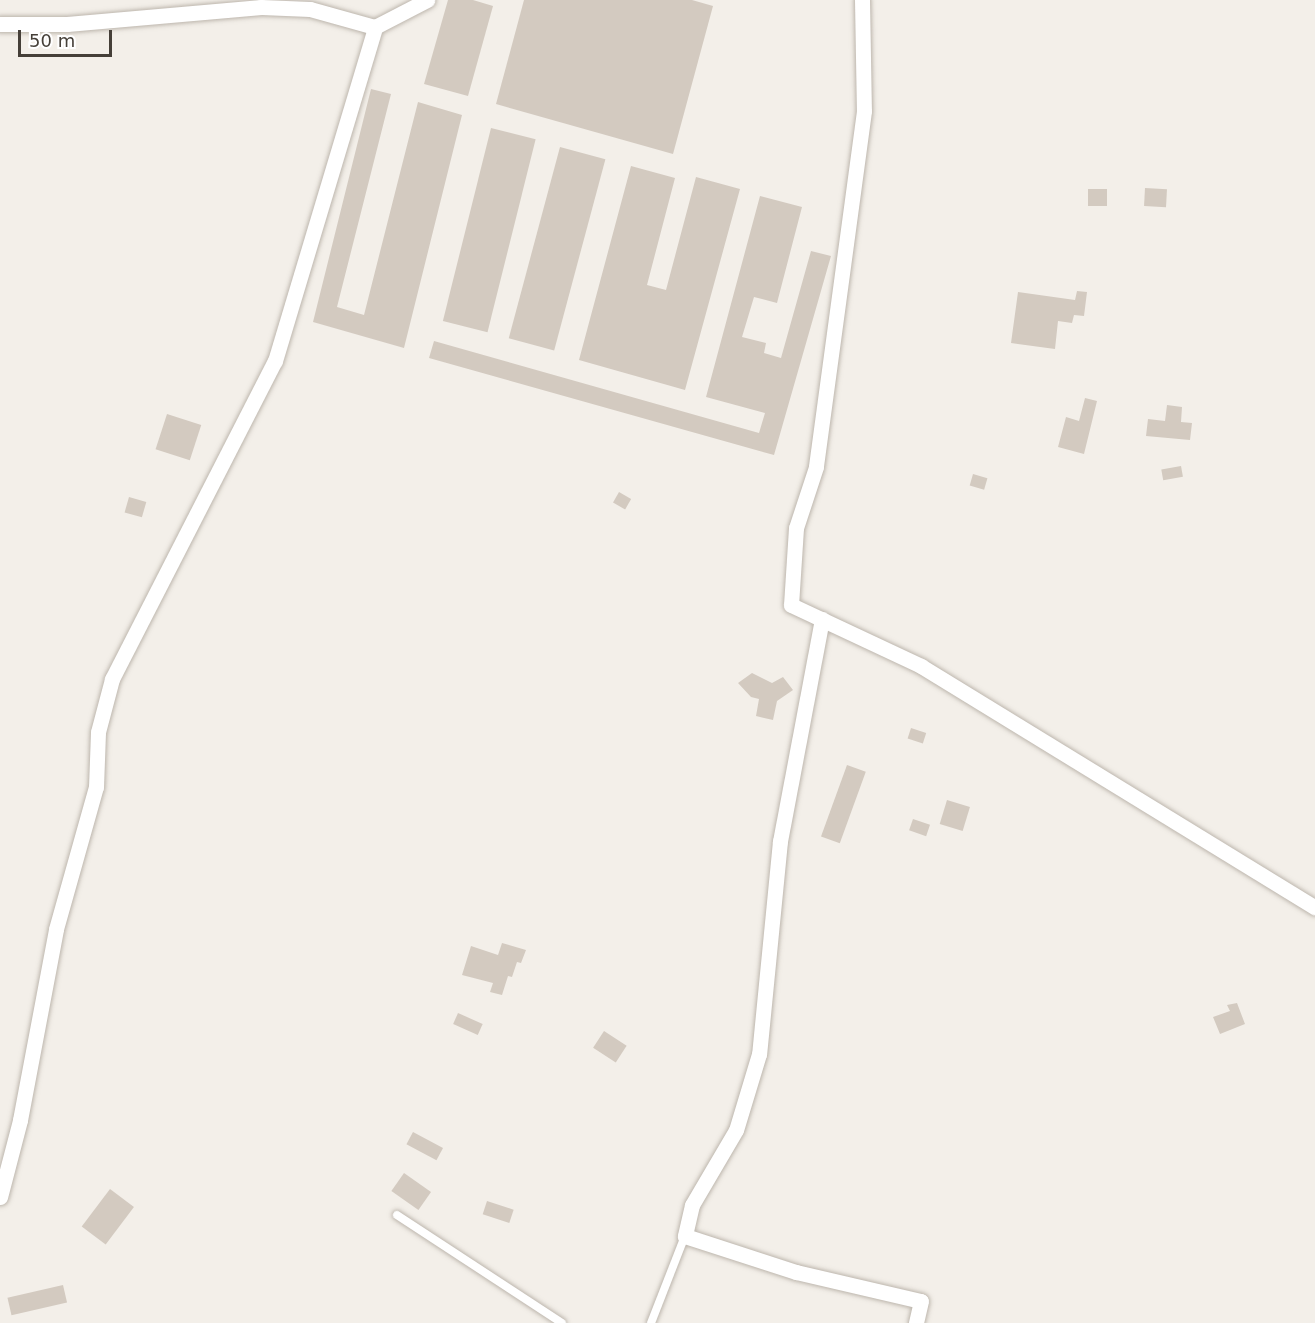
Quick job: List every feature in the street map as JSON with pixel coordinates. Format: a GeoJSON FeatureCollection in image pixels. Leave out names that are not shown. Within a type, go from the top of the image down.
{"type":"FeatureCollection","features":[{"type":"Feature","properties":{"kind":"street"},"geometry":{"type":"LineString","coordinates":[[0,24],[67,24],[261,7],[310,9],[375,27],[427,0]]}},
{"type":"Feature","properties":{"kind":"street"},"geometry":{"type":"LineString","coordinates":[[862,0],[864,111],[816,467],[796,528],[791,605],[921,666],[1315,906]]}},
{"type":"Feature","properties":{"kind":"street"},"geometry":{"type":"LineString","coordinates":[[0,1197],[20,1120],[56,929],[96,788],[98,732],[112,679],[275,361],[375,27]]}},
{"type":"Feature","properties":{"kind":"street"},"geometry":{"type":"LineString","coordinates":[[822,620],[780,841],[759,1054],[736,1130],[692,1205],[685,1236],[796,1272],[921,1301],[916,1323]]}},
{"type":"Feature","properties":{"kind":"lane"},"geometry":{"type":"LineString","coordinates":[[397,1215],[562,1323]]}},
{"type":"Feature","properties":{"kind":"lane"},"geometry":{"type":"LineString","coordinates":[[651,1323],[685,1236]]}},
{"type":"Feature","properties":{"kind":"building"},"geometry":{"type":"Polygon","coordinates":[[[448,0],[473,0],[493,6],[468,96],[424,84],[448,0]]]}},
{"type":"Feature","properties":{"kind":"building"},"geometry":{"type":"Polygon","coordinates":[[[524,0],[692,0],[713,6],[673,154],[496,104],[524,0]]]}},
{"type":"Feature","properties":{"kind":"building"},"geometry":{"type":"Polygon","coordinates":[[[371,89],[391,94],[337,307],[364,315],[418,102],[462,115],[404,348],[313,322],[371,89]]]}},
{"type":"Feature","properties":{"kind":"building"},"geometry":{"type":"Polygon","coordinates":[[[491,128],[536,139],[487,332],[443,321],[491,128]]]}},
{"type":"Feature","properties":{"kind":"building"},"geometry":{"type":"Polygon","coordinates":[[[560,147],[605,159],[554,350],[509,338],[560,147]]]}},
{"type":"Feature","properties":{"kind":"building"},"geometry":{"type":"Polygon","coordinates":[[[631,166],[675,178],[647,285],[666,290],[696,177],[740,189],[685,390],[579,360],[631,166]]]}},
{"type":"Feature","properties":{"kind":"building"},"geometry":{"type":"Polygon","coordinates":[[[1145,188],[1167,189],[1166,207],[1144,206],[1145,188]]]}},
{"type":"Feature","properties":{"kind":"building"},"geometry":{"type":"Polygon","coordinates":[[[1088,189],[1107,189],[1107,206],[1088,206],[1088,189]]]}},
{"type":"Feature","properties":{"kind":"building"},"geometry":{"type":"Polygon","coordinates":[[[760,196],[802,207],[777,303],[754,297],[742,337],[766,343],[764,353],[781,358],[811,251],[831,256],[774,455],[429,358],[434,341],[759,433],[765,413],[706,397],[760,196]]]}},
{"type":"Feature","properties":{"kind":"building"},"geometry":{"type":"Polygon","coordinates":[[[1077,291],[1087,292],[1084,316],[1074,315],[1072,323],[1058,321],[1055,349],[1011,343],[1018,292],[1075,300],[1077,291]]]}},
{"type":"Feature","properties":{"kind":"building"},"geometry":{"type":"Polygon","coordinates":[[[1085,398],[1097,401],[1084,454],[1058,447],[1066,417],[1079,421],[1085,398]]]}},
{"type":"Feature","properties":{"kind":"building"},"geometry":{"type":"Polygon","coordinates":[[[1167,405],[1182,407],[1181,422],[1192,423],[1190,440],[1146,436],[1148,419],[1165,421],[1167,405]]]}},
{"type":"Feature","properties":{"kind":"building"},"geometry":{"type":"Polygon","coordinates":[[[167,414],[201,425],[190,460],[156,449],[167,414]]]}},
{"type":"Feature","properties":{"kind":"building"},"geometry":{"type":"Polygon","coordinates":[[[1181,466],[1183,477],[1163,480],[1161,469],[1181,466]]]}},
{"type":"Feature","properties":{"kind":"building"},"geometry":{"type":"Polygon","coordinates":[[[973,474],[987,478],[984,490],[970,486],[973,474]]]}},
{"type":"Feature","properties":{"kind":"building"},"geometry":{"type":"Polygon","coordinates":[[[619,492],[631,499],[625,509],[613,502],[619,492]]]}},
{"type":"Feature","properties":{"kind":"building"},"geometry":{"type":"Polygon","coordinates":[[[129,497],[146,502],[142,517],[125,512],[129,497]]]}},
{"type":"Feature","properties":{"kind":"building"},"geometry":{"type":"Polygon","coordinates":[[[752,673],[772,683],[783,677],[793,690],[777,701],[773,720],[756,716],[759,699],[751,697],[738,683],[752,673]]]}},
{"type":"Feature","properties":{"kind":"building"},"geometry":{"type":"Polygon","coordinates":[[[911,728],[926,733],[923,743],[908,738],[911,728]]]}},
{"type":"Feature","properties":{"kind":"building"},"geometry":{"type":"Polygon","coordinates":[[[847,765],[866,772],[840,843],[821,836],[847,765]]]}},
{"type":"Feature","properties":{"kind":"building"},"geometry":{"type":"Polygon","coordinates":[[[947,800],[970,807],[963,831],[940,824],[947,800]]]}},
{"type":"Feature","properties":{"kind":"building"},"geometry":{"type":"Polygon","coordinates":[[[913,819],[930,825],[926,836],[909,830],[913,819]]]}},
{"type":"Feature","properties":{"kind":"building"},"geometry":{"type":"Polygon","coordinates":[[[502,943],[526,950],[521,963],[517,962],[512,977],[508,976],[502,995],[490,992],[493,983],[462,975],[471,946],[498,955],[502,943]]]}},
{"type":"Feature","properties":{"kind":"building"},"geometry":{"type":"Polygon","coordinates":[[[1237,1003],[1245,1024],[1220,1034],[1213,1017],[1230,1011],[1227,1005],[1237,1003]]]}},
{"type":"Feature","properties":{"kind":"building"},"geometry":{"type":"Polygon","coordinates":[[[458,1013],[483,1024],[478,1035],[453,1024],[458,1013]]]}},
{"type":"Feature","properties":{"kind":"building"},"geometry":{"type":"Polygon","coordinates":[[[604,1031],[627,1046],[616,1062],[593,1048],[604,1031]]]}},
{"type":"Feature","properties":{"kind":"building"},"geometry":{"type":"Polygon","coordinates":[[[413,1132],[443,1148],[436,1160],[406,1144],[413,1132]]]}},
{"type":"Feature","properties":{"kind":"building"},"geometry":{"type":"Polygon","coordinates":[[[404,1173],[431,1192],[418,1210],[391,1191],[404,1173]]]}},
{"type":"Feature","properties":{"kind":"building"},"geometry":{"type":"Polygon","coordinates":[[[110,1189],[134,1207],[106,1245],[82,1227],[110,1189]]]}},
{"type":"Feature","properties":{"kind":"building"},"geometry":{"type":"Polygon","coordinates":[[[487,1201],[514,1210],[509,1223],[483,1214],[487,1201]]]}},
{"type":"Feature","properties":{"kind":"building"},"geometry":{"type":"Polygon","coordinates":[[[63,1285],[67,1303],[12,1315],[7,1298],[63,1285]]]}}]}
